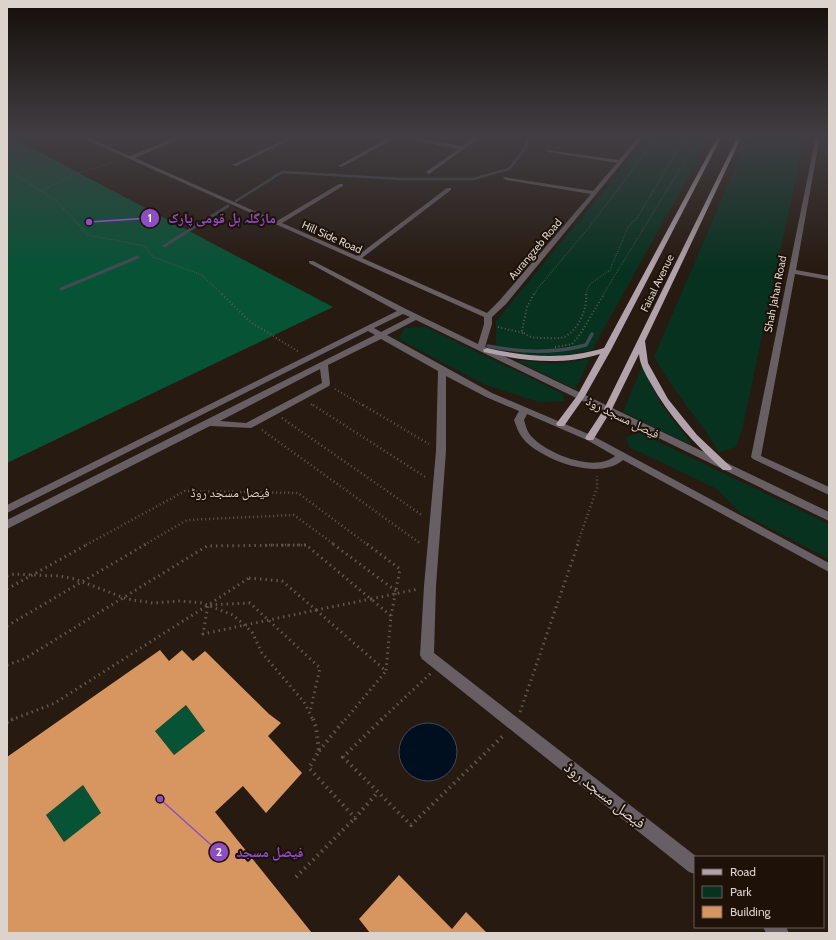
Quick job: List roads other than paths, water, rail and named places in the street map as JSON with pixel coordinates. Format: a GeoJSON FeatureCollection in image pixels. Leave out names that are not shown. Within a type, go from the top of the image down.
{"type":"FeatureCollection","features":[{"type":"Feature","properties":{"kind":"main road","name":"Faisal Avenue"},"geometry":{"type":"LineString","coordinates":[[561,424],[581,396],[607,350],[697,180]]}},
{"type":"Feature","properties":{"kind":"main road","name":"Faisal Avenue"},"geometry":{"type":"LineString","coordinates":[[590,438],[608,409],[719,180]]}},
{"type":"Feature","properties":{"kind":"main road"},"geometry":{"type":"LineString","coordinates":[[641,342],[644,363],[664,400],[694,437],[727,468]]}},
{"type":"Feature","properties":{"kind":"main road"},"geometry":{"type":"LineString","coordinates":[[484,349],[521,358],[542,360],[588,356],[607,350]]}},
{"type":"Feature","properties":{"kind":"street","name":"Hill Side Road"},"geometry":{"type":"LineString","coordinates":[[179,180],[357,259],[488,320]]}},
{"type":"Feature","properties":{"kind":"street"},"geometry":{"type":"LineString","coordinates":[[517,180],[595,193]]}},
{"type":"Feature","properties":{"kind":"street","name":"Aurangzeb Road"},"geometry":{"type":"LineString","coordinates":[[488,320],[606,180]]}},
{"type":"Feature","properties":{"kind":"street","name":"Shah Jahan Road"},"geometry":{"type":"LineString","coordinates":[[809,180],[756,457],[829,491]]}},
{"type":"Feature","properties":{"kind":"street"},"geometry":{"type":"LineString","coordinates":[[277,223],[340,185]]}},
{"type":"Feature","properties":{"kind":"street"},"geometry":{"type":"LineString","coordinates":[[357,259],[449,189]]}},
{"type":"Feature","properties":{"kind":"street","name":"فیصل مسجد روڈ"},"geometry":{"type":"LineString","coordinates":[[311,262],[403,311],[829,517]]}},
{"type":"Feature","properties":{"kind":"street"},"geometry":{"type":"LineString","coordinates":[[791,271],[829,278]]}},
{"type":"Feature","properties":{"kind":"street"},"geometry":{"type":"LineString","coordinates":[[7,509],[308,357],[403,311]]}},
{"type":"Feature","properties":{"kind":"street"},"geometry":{"type":"LineString","coordinates":[[7,525],[417,317]]}},
{"type":"Feature","properties":{"kind":"street"},"geometry":{"type":"LineString","coordinates":[[484,349],[488,320]]}},
{"type":"Feature","properties":{"kind":"street"},"geometry":{"type":"LineString","coordinates":[[368,328],[474,388],[524,410],[561,424],[590,438],[829,568]]}},
{"type":"Feature","properties":{"kind":"street"},"geometry":{"type":"LineString","coordinates":[[210,423],[248,426],[326,384],[324,365]]}},
{"type":"Feature","properties":{"kind":"street","name":"فیصل مسجد روڈ"},"geometry":{"type":"LineString","coordinates":[[442,369],[441,451],[427,655],[694,865]]}},
{"type":"Feature","properties":{"kind":"street"},"geometry":{"type":"LineString","coordinates":[[524,410],[519,420],[523,432],[542,450],[575,463],[597,466],[611,464],[622,455]]}},
{"type":"Feature","properties":{"kind":"water"},"geometry":{"type":"Polygon","coordinates":[[[422,723],[434,723],[449,731],[457,746],[457,758],[449,773],[434,781],[422,781],[407,773],[399,758],[399,746],[407,731],[422,723]]]}},
{"type":"Feature","properties":{"kind":"waterway"},"geometry":{"type":"LineString","coordinates":[[236,201],[270,180]]}},
{"type":"Feature","properties":{"kind":"waterway"},"geometry":{"type":"LineString","coordinates":[[164,246],[228,206],[226,207]]}},
{"type":"Feature","properties":{"kind":"waterway"},"geometry":{"type":"LineString","coordinates":[[61,289],[138,257]]}},
{"type":"Feature","properties":{"kind":"waterway"},"geometry":{"type":"LineString","coordinates":[[488,346],[537,352],[562,350],[586,345],[592,334]]}},
{"type":"Feature","properties":{"kind":"place","name":"مارگلہ ہل قومی پارک"},"geometry":{"type":"Point","coordinates":[89,222]}},
{"type":"Feature","properties":{"kind":"place","name":"فیصل مسجد"},"geometry":{"type":"Point","coordinates":[160,799]}}]}
